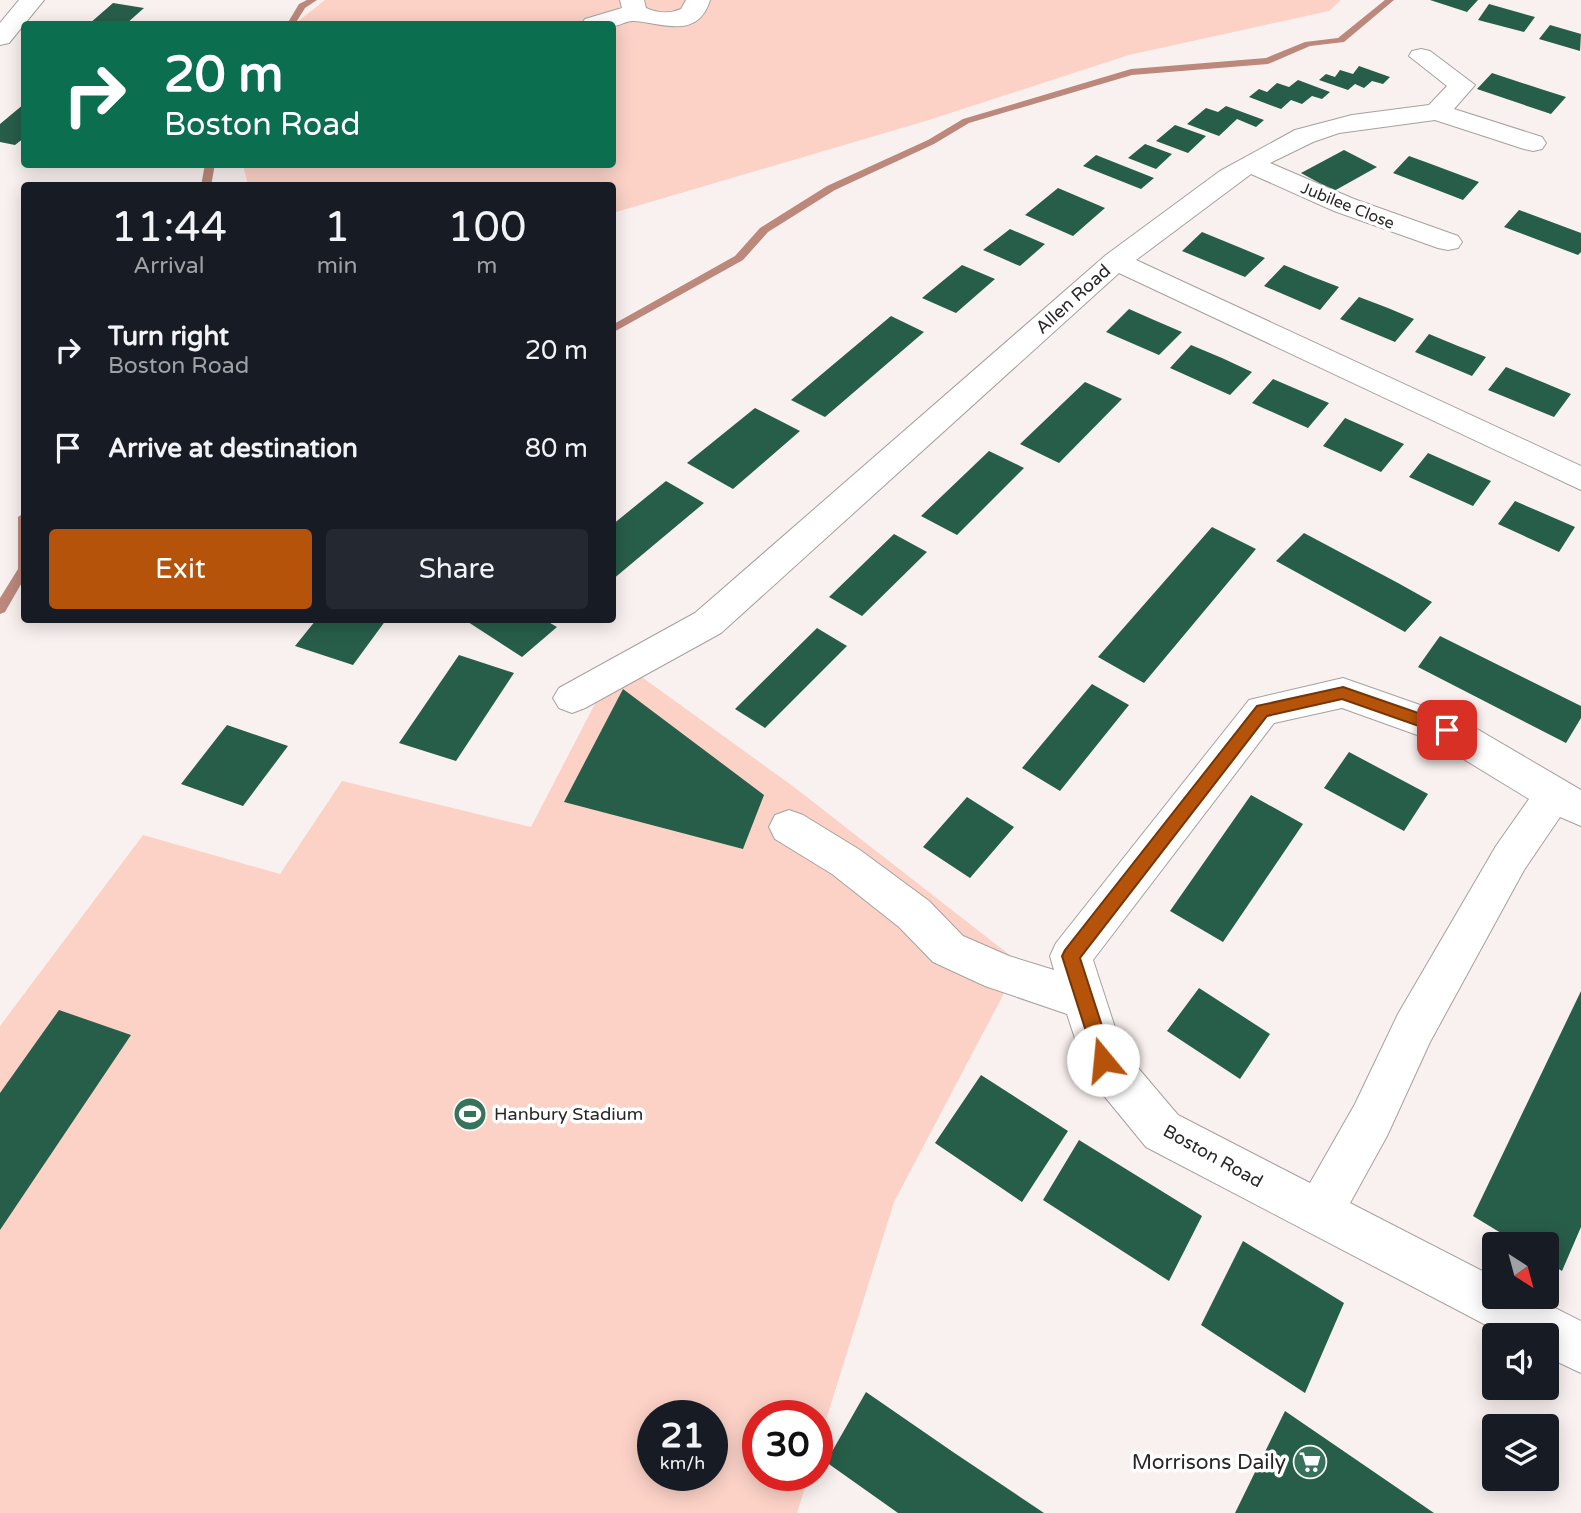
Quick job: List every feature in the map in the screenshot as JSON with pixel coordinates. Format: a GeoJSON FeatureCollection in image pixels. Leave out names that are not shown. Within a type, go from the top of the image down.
{"type":"FeatureCollection","features":[{"type":"Feature","properties":{"kind":"street"},"geometry":{"type":"LineString","coordinates":[[0,38],[32,0]]}},
{"type":"Feature","properties":{"kind":"street"},"geometry":{"type":"LineString","coordinates":[[600,21],[633,6],[650,19],[672,19],[691,13],[697,8],[698,0]]}},
{"type":"Feature","properties":{"kind":"street"},"geometry":{"type":"LineString","coordinates":[[1421,56],[1462,85],[1437,112]]}},
{"type":"Feature","properties":{"kind":"street"},"geometry":{"type":"LineString","coordinates":[[1116,261],[1250,164],[1305,136],[1376,119],[1437,112],[1533,143]]}},
{"type":"Feature","properties":{"kind":"street","name":"Jubilee Close"},"geometry":{"type":"LineString","coordinates":[[1250,164],[1344,205],[1448,242]]}},
{"type":"Feature","properties":{"kind":"street","name":"Allen Road"},"geometry":{"type":"LineString","coordinates":[[572,698],[708,623],[1116,261],[1581,480]]}},
{"type":"Feature","properties":{"kind":"street","name":"Boston Road"},"geometry":{"type":"LineString","coordinates":[[1567,802],[1447,730],[1343,693],[1262,710],[1071,956],[1103,1060],[1162,1131],[1581,1348]]}},
{"type":"Feature","properties":{"kind":"street"},"geometry":{"type":"LineString","coordinates":[[1319,1213],[1371,1121],[1433,994],[1510,858],[1567,802]]}},
{"type":"Feature","properties":{"kind":"street"},"geometry":{"type":"LineString","coordinates":[[789,827],[846,862],[914,914],[948,949],[1000,972],[1084,1000]]}},
{"type":"Feature","properties":{"kind":"shaded area"},"geometry":{"type":"Polygon","coordinates":[[[325,0],[1341,0],[1329,11],[1129,55],[929,120],[616,212],[616,182],[247,182],[244,168],[616,168],[616,21],[299,21],[325,0]]]}},
{"type":"Feature","properties":{"kind":"shaded area","name":"Hanbury Stadium"},"geometry":{"type":"Polygon","coordinates":[[[639,675],[794,787],[1020,963],[894,1202],[832,1400],[742,1400],[742,1491],[804,1491],[797,1513],[0,1513],[0,1026],[143,835],[280,874],[342,781],[531,827],[600,694],[639,675]]]}},
{"type":"Feature","properties":{"kind":"building"},"geometry":{"type":"Polygon","coordinates":[[[1430,0],[1478,0],[1467,12],[1430,0]]]}},
{"type":"Feature","properties":{"kind":"building"},"geometry":{"type":"Polygon","coordinates":[[[113,3],[144,8],[129,21],[92,21],[113,3]]]}},
{"type":"Feature","properties":{"kind":"building"},"geometry":{"type":"Polygon","coordinates":[[[1489,4],[1535,17],[1524,32],[1478,20],[1489,4]]]}},
{"type":"Feature","properties":{"kind":"building"},"geometry":{"type":"Polygon","coordinates":[[[1550,25],[1581,34],[1580,51],[1539,39],[1550,25]]]}},
{"type":"Feature","properties":{"kind":"building"},"geometry":{"type":"Polygon","coordinates":[[[1359,66],[1390,77],[1383,84],[1372,81],[1364,88],[1355,84],[1348,90],[1319,80],[1326,74],[1335,77],[1340,70],[1353,74],[1359,66]]]}},
{"type":"Feature","properties":{"kind":"building"},"geometry":{"type":"Polygon","coordinates":[[[1492,73],[1566,97],[1551,114],[1477,89],[1492,73]]]}},
{"type":"Feature","properties":{"kind":"building"},"geometry":{"type":"Polygon","coordinates":[[[1298,80],[1330,92],[1322,99],[1312,96],[1302,104],[1291,100],[1281,109],[1249,97],[1259,89],[1267,92],[1277,83],[1289,87],[1298,80]]]}},
{"type":"Feature","properties":{"kind":"building"},"geometry":{"type":"Polygon","coordinates":[[[21,106],[21,140],[15,145],[0,142],[0,124],[21,106]]]}},
{"type":"Feature","properties":{"kind":"building"},"geometry":{"type":"Polygon","coordinates":[[[1226,106],[1264,120],[1256,127],[1237,119],[1219,136],[1187,124],[1206,108],[1218,112],[1226,106]]]}},
{"type":"Feature","properties":{"kind":"building"},"geometry":{"type":"Polygon","coordinates":[[[1175,125],[1206,136],[1188,153],[1156,141],[1175,125]]]}},
{"type":"Feature","properties":{"kind":"building"},"geometry":{"type":"Polygon","coordinates":[[[1145,144],[1172,154],[1156,169],[1128,158],[1145,144]]]}},
{"type":"Feature","properties":{"kind":"building"},"geometry":{"type":"Polygon","coordinates":[[[1344,150],[1377,167],[1334,191],[1301,173],[1344,150]]]}},
{"type":"Feature","properties":{"kind":"building"},"geometry":{"type":"Polygon","coordinates":[[[1096,155],[1154,178],[1141,189],[1083,166],[1096,155]]]}},
{"type":"Feature","properties":{"kind":"building"},"geometry":{"type":"Polygon","coordinates":[[[1409,156],[1479,182],[1463,200],[1393,173],[1409,156]]]}},
{"type":"Feature","properties":{"kind":"building"},"geometry":{"type":"Polygon","coordinates":[[[1058,188],[1105,208],[1073,236],[1025,215],[1058,188]]]}},
{"type":"Feature","properties":{"kind":"building"},"geometry":{"type":"Polygon","coordinates":[[[1519,210],[1581,233],[1581,252],[1578,255],[1504,227],[1519,210]]]}},
{"type":"Feature","properties":{"kind":"building"},"geometry":{"type":"Polygon","coordinates":[[[1010,229],[1045,244],[1020,266],[983,250],[1010,229]]]}},
{"type":"Feature","properties":{"kind":"building"},"geometry":{"type":"Polygon","coordinates":[[[1202,232],[1265,258],[1245,277],[1182,251],[1202,232]]]}},
{"type":"Feature","properties":{"kind":"building"},"geometry":{"type":"Polygon","coordinates":[[[962,265],[995,279],[956,313],[922,298],[962,265]]]}},
{"type":"Feature","properties":{"kind":"building"},"geometry":{"type":"Polygon","coordinates":[[[1284,265],[1339,287],[1320,310],[1264,286],[1284,265]]]}},
{"type":"Feature","properties":{"kind":"building"},"geometry":{"type":"Polygon","coordinates":[[[1359,297],[1414,319],[1395,342],[1340,319],[1359,297]]]}},
{"type":"Feature","properties":{"kind":"building"},"geometry":{"type":"Polygon","coordinates":[[[1129,309],[1182,332],[1159,355],[1106,332],[1129,309]]]}},
{"type":"Feature","properties":{"kind":"building"},"geometry":{"type":"Polygon","coordinates":[[[891,316],[924,332],[825,417],[791,400],[891,316]]]}},
{"type":"Feature","properties":{"kind":"building"},"geometry":{"type":"Polygon","coordinates":[[[1429,334],[1486,357],[1472,376],[1415,352],[1429,334]]]}},
{"type":"Feature","properties":{"kind":"building"},"geometry":{"type":"Polygon","coordinates":[[[1191,345],[1252,372],[1230,395],[1170,368],[1191,345]]]}},
{"type":"Feature","properties":{"kind":"building"},"geometry":{"type":"Polygon","coordinates":[[[1506,367],[1571,394],[1554,417],[1488,390],[1506,367]]]}},
{"type":"Feature","properties":{"kind":"building"},"geometry":{"type":"Polygon","coordinates":[[[1273,379],[1329,403],[1308,428],[1252,403],[1273,379]]]}},
{"type":"Feature","properties":{"kind":"building"},"geometry":{"type":"Polygon","coordinates":[[[1085,382],[1122,399],[1059,463],[1020,444],[1085,382]]]}},
{"type":"Feature","properties":{"kind":"building"},"geometry":{"type":"Polygon","coordinates":[[[755,408],[800,431],[733,489],[687,463],[755,408]]]}},
{"type":"Feature","properties":{"kind":"building"},"geometry":{"type":"Polygon","coordinates":[[[1345,418],[1404,444],[1381,472],[1323,446],[1345,418]]]}},
{"type":"Feature","properties":{"kind":"building"},"geometry":{"type":"Polygon","coordinates":[[[989,451],[1024,468],[957,535],[921,516],[989,451]]]}},
{"type":"Feature","properties":{"kind":"building"},"geometry":{"type":"Polygon","coordinates":[[[1428,453],[1491,481],[1473,506],[1409,477],[1428,453]]]}},
{"type":"Feature","properties":{"kind":"building"},"geometry":{"type":"Polygon","coordinates":[[[666,481],[704,503],[616,577],[616,522],[666,481]]]}},
{"type":"Feature","properties":{"kind":"building"},"geometry":{"type":"Polygon","coordinates":[[[1515,501],[1575,527],[1559,552],[1498,524],[1515,501]]]}},
{"type":"Feature","properties":{"kind":"building"},"geometry":{"type":"Polygon","coordinates":[[[1212,527],[1256,549],[1144,683],[1098,657],[1212,527]]]}},
{"type":"Feature","properties":{"kind":"building"},"geometry":{"type":"Polygon","coordinates":[[[1304,533],[1432,602],[1405,632],[1276,561],[1304,533]]]}},
{"type":"Feature","properties":{"kind":"building"},"geometry":{"type":"Polygon","coordinates":[[[894,534],[927,552],[862,616],[829,597],[894,534]]]}},
{"type":"Feature","properties":{"kind":"building"},"geometry":{"type":"Polygon","coordinates":[[[314,623],[384,623],[353,665],[295,646],[314,623]]]}},
{"type":"Feature","properties":{"kind":"building"},"geometry":{"type":"Polygon","coordinates":[[[470,623],[550,623],[557,627],[522,657],[470,623]]]}},
{"type":"Feature","properties":{"kind":"building"},"geometry":{"type":"Polygon","coordinates":[[[817,628],[847,646],[765,728],[735,709],[817,628]]]}},
{"type":"Feature","properties":{"kind":"building"},"geometry":{"type":"Polygon","coordinates":[[[1440,636],[1581,706],[1581,718],[1566,743],[1418,667],[1440,636]]]}},
{"type":"Feature","properties":{"kind":"building"},"geometry":{"type":"Polygon","coordinates":[[[459,655],[514,673],[456,761],[399,743],[459,655]]]}},
{"type":"Feature","properties":{"kind":"building"},"geometry":{"type":"Polygon","coordinates":[[[1092,684],[1129,705],[1060,791],[1022,768],[1092,684]]]}},
{"type":"Feature","properties":{"kind":"building"},"geometry":{"type":"Polygon","coordinates":[[[623,689],[764,795],[743,849],[564,802],[623,689]]]}},
{"type":"Feature","properties":{"kind":"building"},"geometry":{"type":"Polygon","coordinates":[[[227,725],[288,746],[243,806],[181,784],[227,725]]]}},
{"type":"Feature","properties":{"kind":"building"},"geometry":{"type":"Polygon","coordinates":[[[1349,752],[1428,794],[1404,831],[1324,788],[1349,752]]]}},
{"type":"Feature","properties":{"kind":"building"},"geometry":{"type":"Polygon","coordinates":[[[1251,795],[1303,824],[1223,942],[1170,911],[1251,795]]]}},
{"type":"Feature","properties":{"kind":"building"},"geometry":{"type":"Polygon","coordinates":[[[967,797],[1014,827],[970,878],[923,847],[967,797]]]}},
{"type":"Feature","properties":{"kind":"building"},"geometry":{"type":"Polygon","coordinates":[[[1199,988],[1270,1034],[1240,1079],[1167,1031],[1199,988]]]}},
{"type":"Feature","properties":{"kind":"building"},"geometry":{"type":"Polygon","coordinates":[[[1581,991],[1581,1227],[1562,1271],[1559,1269],[1559,1232],[1499,1232],[1473,1216],[1581,991]]]}},
{"type":"Feature","properties":{"kind":"building"},"geometry":{"type":"Polygon","coordinates":[[[59,1010],[131,1035],[0,1230],[0,1093],[59,1010]]]}},
{"type":"Feature","properties":{"kind":"building"},"geometry":{"type":"Polygon","coordinates":[[[981,1075],[1068,1131],[1022,1202],[935,1143],[981,1075]]]}},
{"type":"Feature","properties":{"kind":"building"},"geometry":{"type":"Polygon","coordinates":[[[1079,1140],[1202,1216],[1169,1281],[1043,1200],[1079,1140]]]}},
{"type":"Feature","properties":{"kind":"building"},"geometry":{"type":"Polygon","coordinates":[[[1243,1241],[1344,1303],[1305,1393],[1201,1325],[1243,1241]]]}},
{"type":"Feature","properties":{"kind":"building"},"geometry":{"type":"Polygon","coordinates":[[[866,1392],[1044,1513],[898,1513],[833,1467],[833,1450],[866,1392]]]}},
{"type":"Feature","properties":{"kind":"building","name":"Morrisons Daily"},"geometry":{"type":"Polygon","coordinates":[[[1285,1411],[1434,1513],[1235,1513],[1285,1411]]]}},
{"type":"Feature","properties":{"kind":"waterway"},"geometry":{"type":"LineString","coordinates":[[293,21],[302,6],[313,0]]}},
{"type":"Feature","properties":{"kind":"waterway"},"geometry":{"type":"LineString","coordinates":[[616,328],[739,258],[764,230],[831,188],[931,142],[966,121],[1131,72],[1268,61],[1308,44],[1341,40],[1390,0]]}},
{"type":"Feature","properties":{"kind":"waterway"},"geometry":{"type":"LineString","coordinates":[[207,182],[209,168]]}},
{"type":"Feature","properties":{"kind":"waterway"},"geometry":{"type":"LineString","coordinates":[[0,609],[21,574]]}},
{"type":"Feature","properties":{"kind":"place","name":"Hanbury Stadium"},"geometry":{"type":"Point","coordinates":[470,1114]}},
{"type":"Feature","properties":{"kind":"place","name":"Morrisons Daily"},"geometry":{"type":"Point","coordinates":[1310,1462]}},
{"type":"Feature","properties":{"kind":"route"},"geometry":{"type":"LineString","coordinates":[[1103,1060],[1071,956],[1262,710],[1343,693],[1447,730]]}}]}
